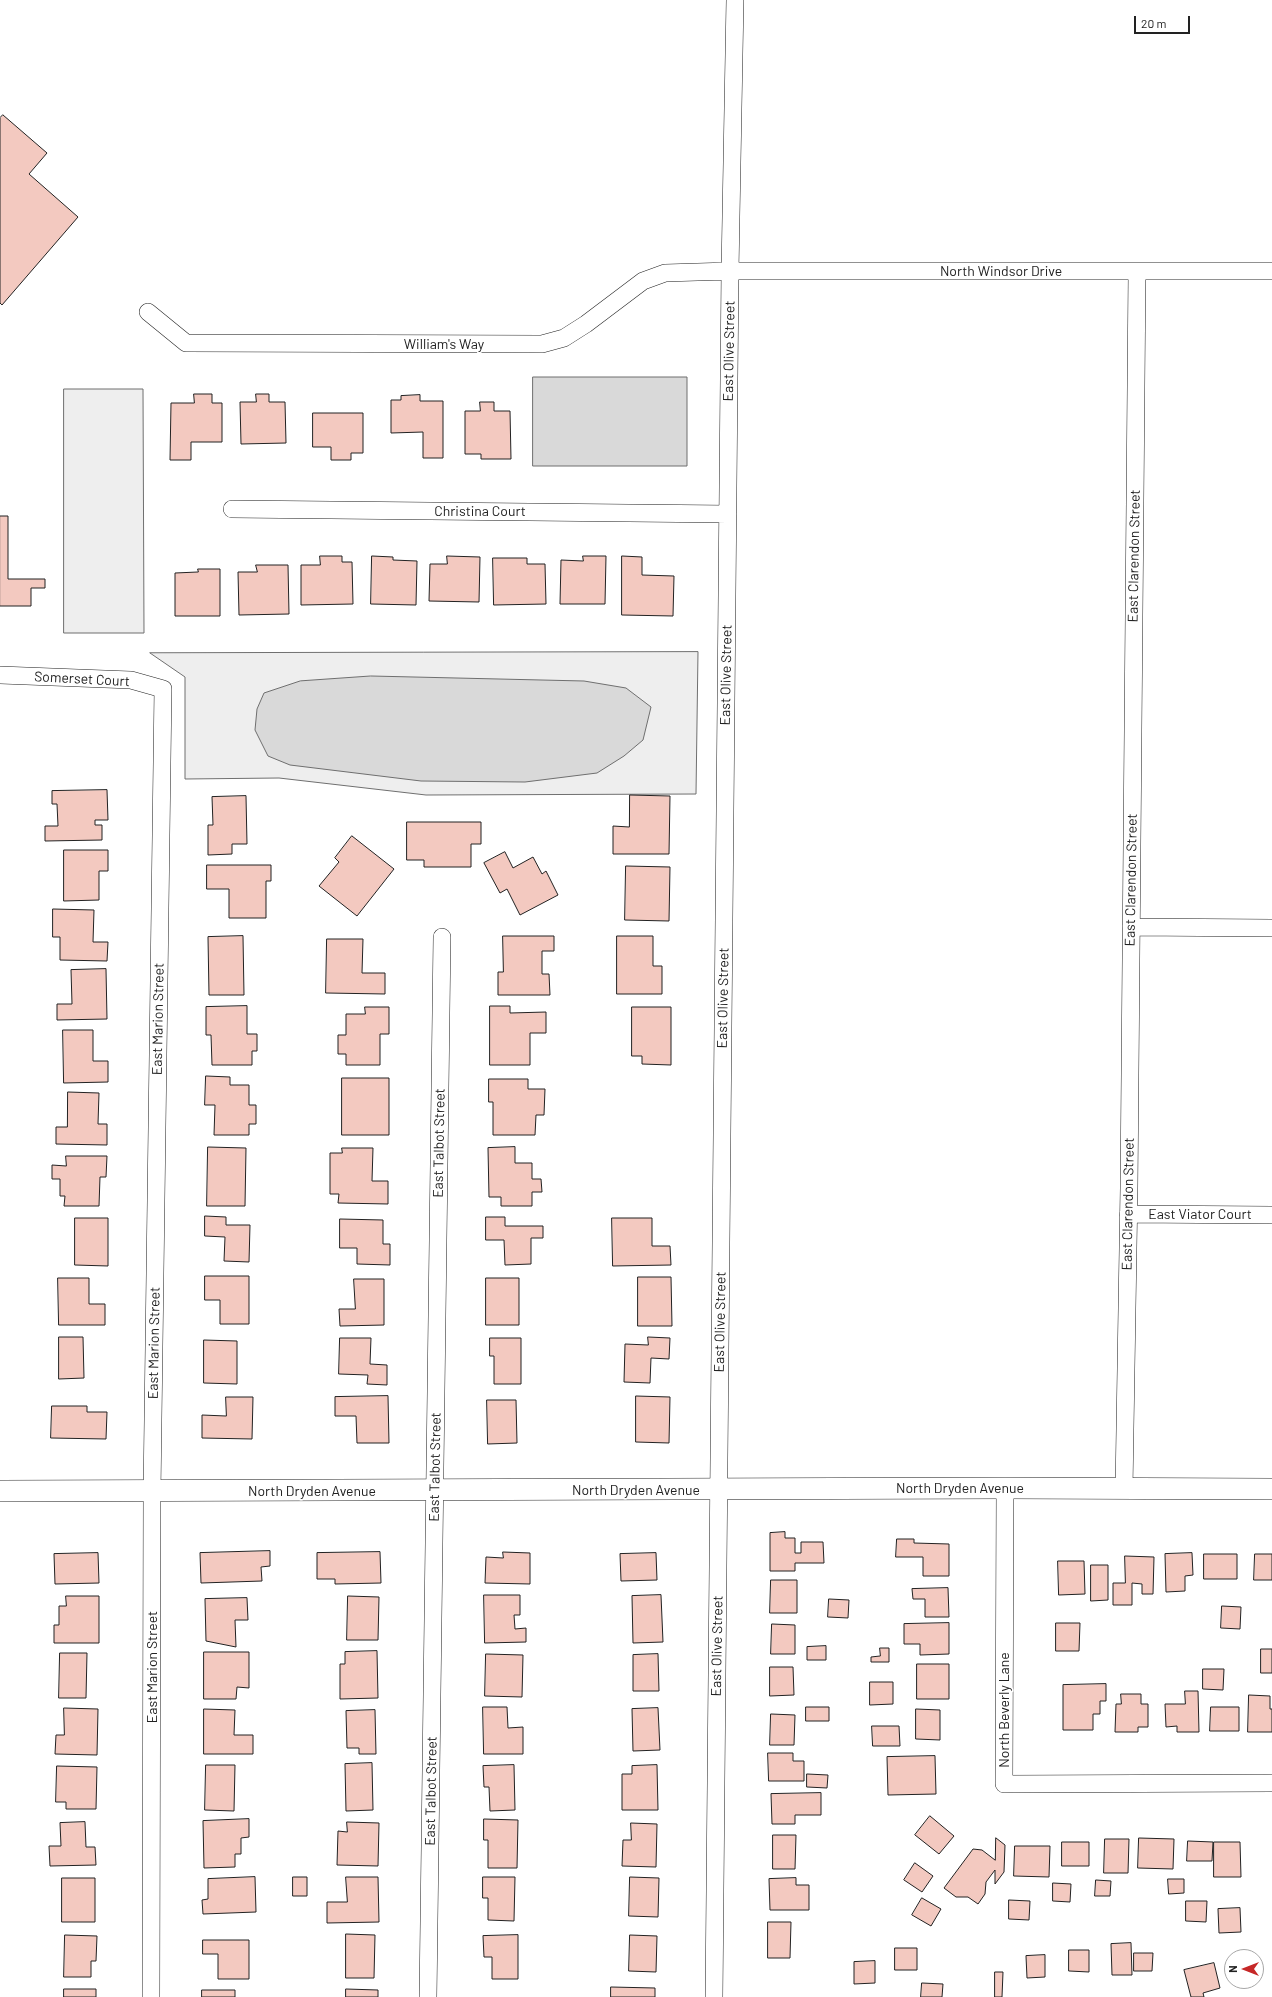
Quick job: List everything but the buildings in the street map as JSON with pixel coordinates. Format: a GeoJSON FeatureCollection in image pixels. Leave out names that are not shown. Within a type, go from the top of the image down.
{"type":"FeatureCollection","features":[{"type":"Feature","properties":{"kind":"street","name":"East Olive Street"},"geometry":{"type":"LineString","coordinates":[[714,1997],[730,271],[735,0]]}},
{"type":"Feature","properties":{"kind":"street","name":"North Windsor Drive"},"geometry":{"type":"LineString","coordinates":[[730,271],[1272,271]]}},
{"type":"Feature","properties":{"kind":"street","name":"William's Way"},"geometry":{"type":"LineString","coordinates":[[148,312],[186,343],[542,344],[564,338],[586,324],[643,281],[665,273],[730,271]]}},
{"type":"Feature","properties":{"kind":"street","name":"East Clarendon Street"},"geometry":{"type":"LineString","coordinates":[[1124,1489],[1137,272]]}},
{"type":"Feature","properties":{"kind":"street","name":"Christina Court"},"geometry":{"type":"LineString","coordinates":[[232,509],[728,514]]}},
{"type":"Feature","properties":{"kind":"street","name":"Somerset Court"},"geometry":{"type":"LineString","coordinates":[[0,675],[132,680],[162,689]]}},
{"type":"Feature","properties":{"kind":"street","name":"East Marion Street"},"geometry":{"type":"LineString","coordinates":[[151,1997],[152,1492],[162,689]]}},
{"type":"Feature","properties":{"kind":"street"},"geometry":{"type":"LineString","coordinates":[[1131,927],[1272,928]]}},
{"type":"Feature","properties":{"kind":"street","name":"East Talbot Street"},"geometry":{"type":"LineString","coordinates":[[428,1997],[442,937]]}},
{"type":"Feature","properties":{"kind":"street","name":"East Viator Court"},"geometry":{"type":"LineString","coordinates":[[1128,1214],[1272,1215]]}},
{"type":"Feature","properties":{"kind":"street","name":"North Dryden Avenue"},"geometry":{"type":"LineString","coordinates":[[0,1491],[152,1492],[1005,1488],[1272,1489]]}},
{"type":"Feature","properties":{"kind":"street","name":"North Beverly Lane"},"geometry":{"type":"LineString","coordinates":[[1005,1488],[1004,1784],[1272,1783]]}},
{"type":"Feature","properties":{"kind":"shaded area"},"geometry":{"type":"Polygon","coordinates":[[[533,377],[687,377],[687,466],[533,466],[533,377]]]}},
{"type":"Feature","properties":{"kind":"shaded area"},"geometry":{"type":"Polygon","coordinates":[[[64,389],[143,389],[144,633],[64,633],[64,389]]]}},
{"type":"Feature","properties":{"kind":"shaded area"},"geometry":{"type":"Polygon","coordinates":[[[698,652],[696,794],[426,795],[279,778],[185,779],[185,677],[150,653],[698,652]]]}},
{"type":"Feature","properties":{"kind":"shaded area"},"geometry":{"type":"Polygon","coordinates":[[[371,676],[584,681],[626,688],[651,707],[643,740],[624,756],[597,773],[525,782],[421,781],[290,765],[268,756],[255,730],[257,709],[264,693],[300,681],[371,676]]]}}]}
